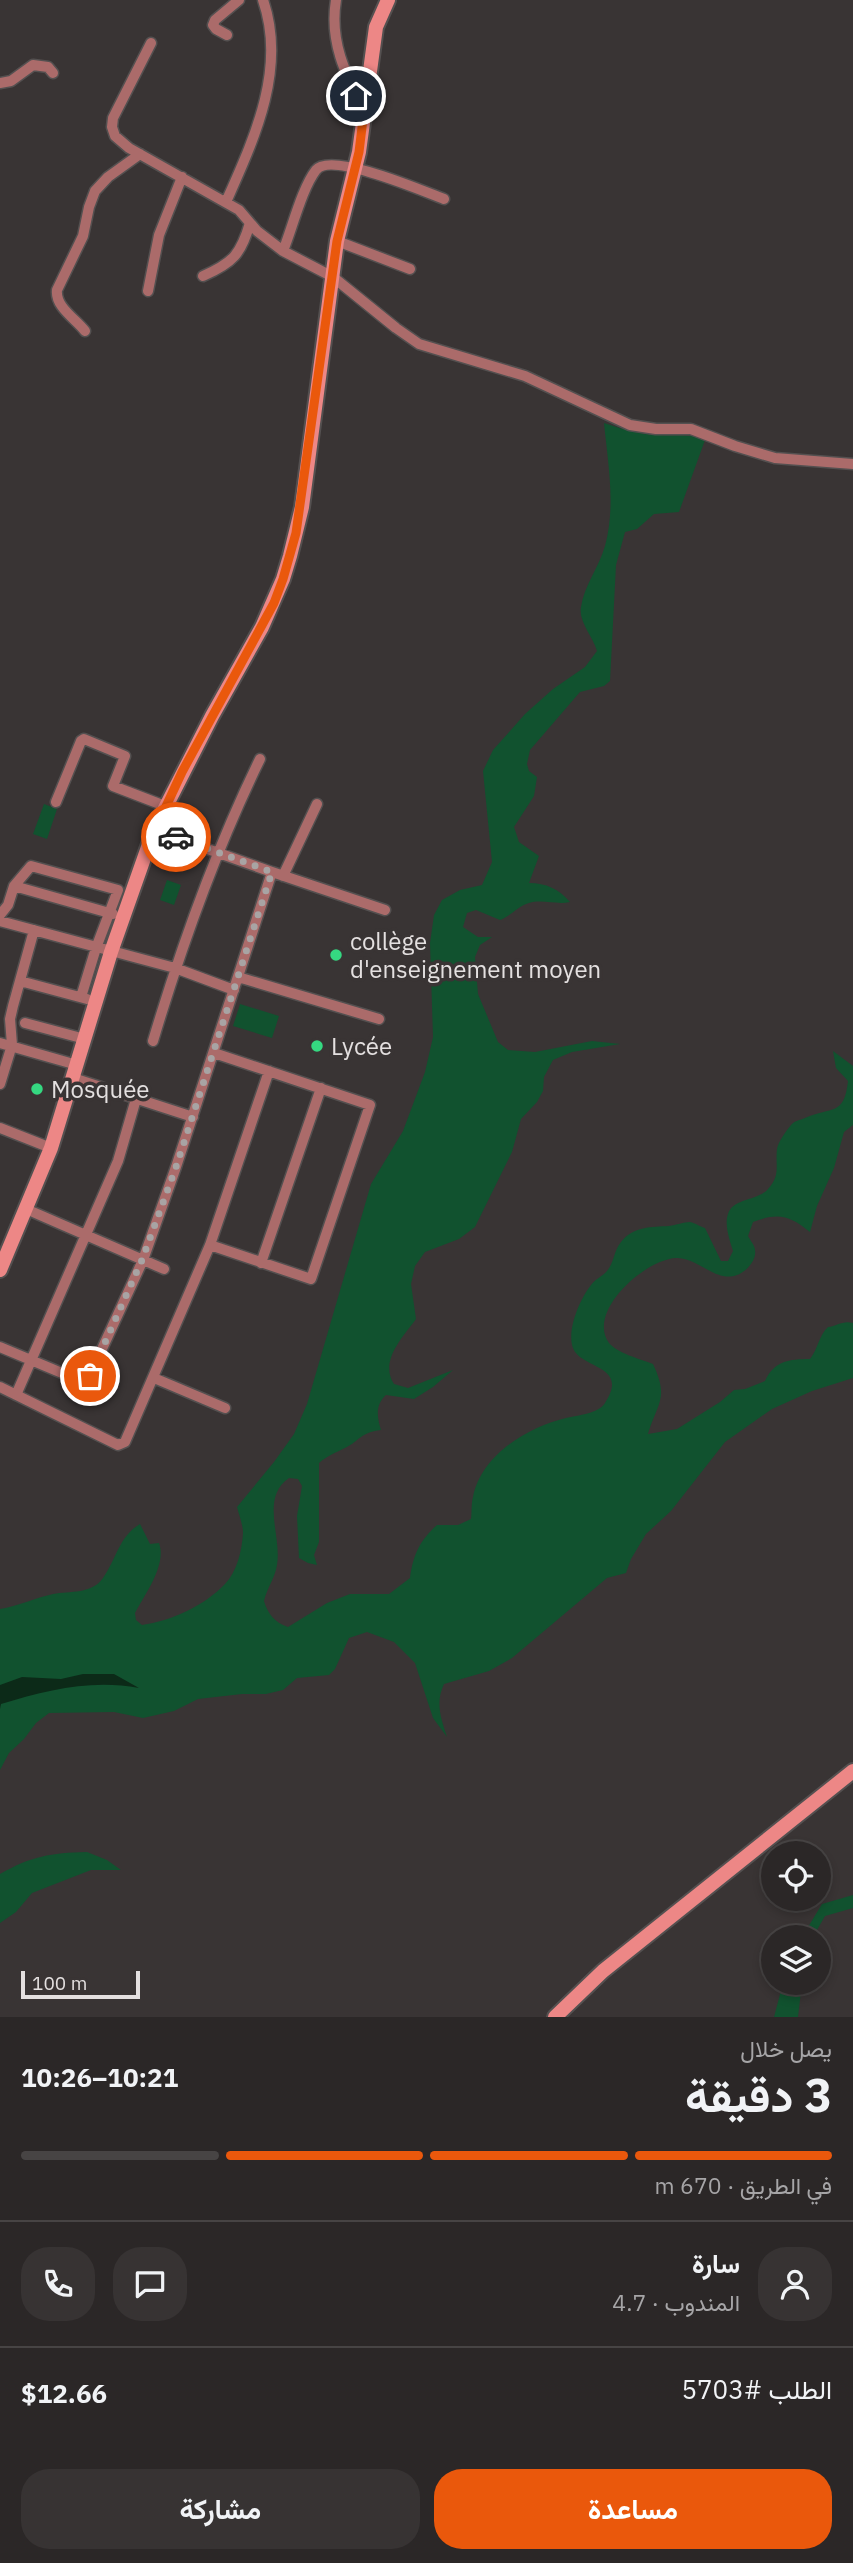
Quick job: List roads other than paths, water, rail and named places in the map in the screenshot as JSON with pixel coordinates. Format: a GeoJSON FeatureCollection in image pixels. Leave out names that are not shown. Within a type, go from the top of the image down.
{"type":"FeatureCollection","features":[{"type":"Feature","properties":{"kind":"main road"},"geometry":{"type":"LineString","coordinates":[[0,1270],[51,1148],[85,1039],[89,999],[116,915],[165,806],[262,626],[290,556],[302,507],[337,241],[356,168],[376,27],[388,0]]}},
{"type":"Feature","properties":{"kind":"main road"},"geometry":{"type":"LineString","coordinates":[[555,2017],[603,1970],[853,1771]]}},
{"type":"Feature","properties":{"kind":"street"},"geometry":{"type":"LineString","coordinates":[[227,35],[213,25],[215,20],[239,0]]}},
{"type":"Feature","properties":{"kind":"street"},"geometry":{"type":"LineString","coordinates":[[226,202],[254,137],[267,97],[272,57],[271,36],[263,0]]}},
{"type":"Feature","properties":{"kind":"street"},"geometry":{"type":"LineString","coordinates":[[337,0],[334,23],[338,55],[364,111]]}},
{"type":"Feature","properties":{"kind":"street"},"geometry":{"type":"LineString","coordinates":[[151,43],[114,118],[112,127],[115,136],[140,154],[239,210],[257,231],[283,251],[333,277],[419,344],[526,376],[630,425],[643,428],[691,429],[734,446],[775,457],[853,464]]}},
{"type":"Feature","properties":{"kind":"street"},"geometry":{"type":"LineString","coordinates":[[0,83],[11,81],[33,65],[48,67],[52,73]]}},
{"type":"Feature","properties":{"kind":"street"},"geometry":{"type":"LineString","coordinates":[[85,331],[59,304],[56,298],[57,290],[83,236],[95,191],[108,177],[140,154]]}},
{"type":"Feature","properties":{"kind":"street"},"geometry":{"type":"LineString","coordinates":[[283,251],[316,170],[321,165],[356,168],[444,199]]}},
{"type":"Feature","properties":{"kind":"street"},"geometry":{"type":"LineString","coordinates":[[148,291],[159,235],[182,177]]}},
{"type":"Feature","properties":{"kind":"street"},"geometry":{"type":"LineString","coordinates":[[203,276],[233,259],[243,247],[250,223]]}},
{"type":"Feature","properties":{"kind":"street"},"geometry":{"type":"LineString","coordinates":[[337,241],[410,268]]}},
{"type":"Feature","properties":{"kind":"street"},"geometry":{"type":"LineString","coordinates":[[56,802],[84,739],[125,756],[114,786],[165,806]]}},
{"type":"Feature","properties":{"kind":"street"},"geometry":{"type":"LineString","coordinates":[[153,1041],[175,968],[218,853],[260,758]]}},
{"type":"Feature","properties":{"kind":"street"},"geometry":{"type":"LineString","coordinates":[[283,876],[317,804]]}},
{"type":"Feature","properties":{"kind":"street"},"geometry":{"type":"LineString","coordinates":[[155,830],[385,910]]}},
{"type":"Feature","properties":{"kind":"street"},"geometry":{"type":"LineString","coordinates":[[0,915],[8,905],[15,886],[31,866],[118,890],[116,915],[15,886]]}},
{"type":"Feature","properties":{"kind":"street"},"geometry":{"type":"LineString","coordinates":[[0,1348],[81,1381],[90,1376],[142,1260],[214,1053],[272,872]]}},
{"type":"Feature","properties":{"kind":"street"},"geometry":{"type":"LineString","coordinates":[[0,921],[175,968],[234,990]]}},
{"type":"Feature","properties":{"kind":"street"},"geometry":{"type":"LineString","coordinates":[[0,1084],[12,1045],[5,1017],[20,981],[34,930]]}},
{"type":"Feature","properties":{"kind":"street"},"geometry":{"type":"LineString","coordinates":[[238,977],[379,1019]]}},
{"type":"Feature","properties":{"kind":"street"},"geometry":{"type":"LineString","coordinates":[[20,981],[89,999]]}},
{"type":"Feature","properties":{"kind":"street"},"geometry":{"type":"LineString","coordinates":[[25,1023],[85,1039]]}},
{"type":"Feature","properties":{"kind":"street"},"geometry":{"type":"LineString","coordinates":[[0,1043],[12,1045],[136,1099],[192,1117]]}},
{"type":"Feature","properties":{"kind":"street"},"geometry":{"type":"LineString","coordinates":[[210,1245],[311,1279],[370,1105],[214,1053]]}},
{"type":"Feature","properties":{"kind":"street"},"geometry":{"type":"LineString","coordinates":[[0,1387],[118,1444],[123,1444],[210,1245],[269,1071]]}},
{"type":"Feature","properties":{"kind":"street"},"geometry":{"type":"LineString","coordinates":[[261,1263],[321,1088]]}},
{"type":"Feature","properties":{"kind":"street"},"geometry":{"type":"LineString","coordinates":[[16,1395],[118,1161],[136,1099]]}},
{"type":"Feature","properties":{"kind":"street"},"geometry":{"type":"LineString","coordinates":[[0,1128],[51,1148]]}},
{"type":"Feature","properties":{"kind":"street"},"geometry":{"type":"LineString","coordinates":[[26,1209],[163,1269]]}},
{"type":"Feature","properties":{"kind":"street"},"geometry":{"type":"LineString","coordinates":[[154,1378],[226,1408]]}},
{"type":"Feature","properties":{"kind":"place","name":"collège d'enseignement moyen"},"geometry":{"type":"Point","coordinates":[336,955]}},
{"type":"Feature","properties":{"kind":"place","name":"Lycée"},"geometry":{"type":"Point","coordinates":[317,1046]}},
{"type":"Feature","properties":{"kind":"place","name":"Mosquée"},"geometry":{"type":"Point","coordinates":[37,1089]}}]}
